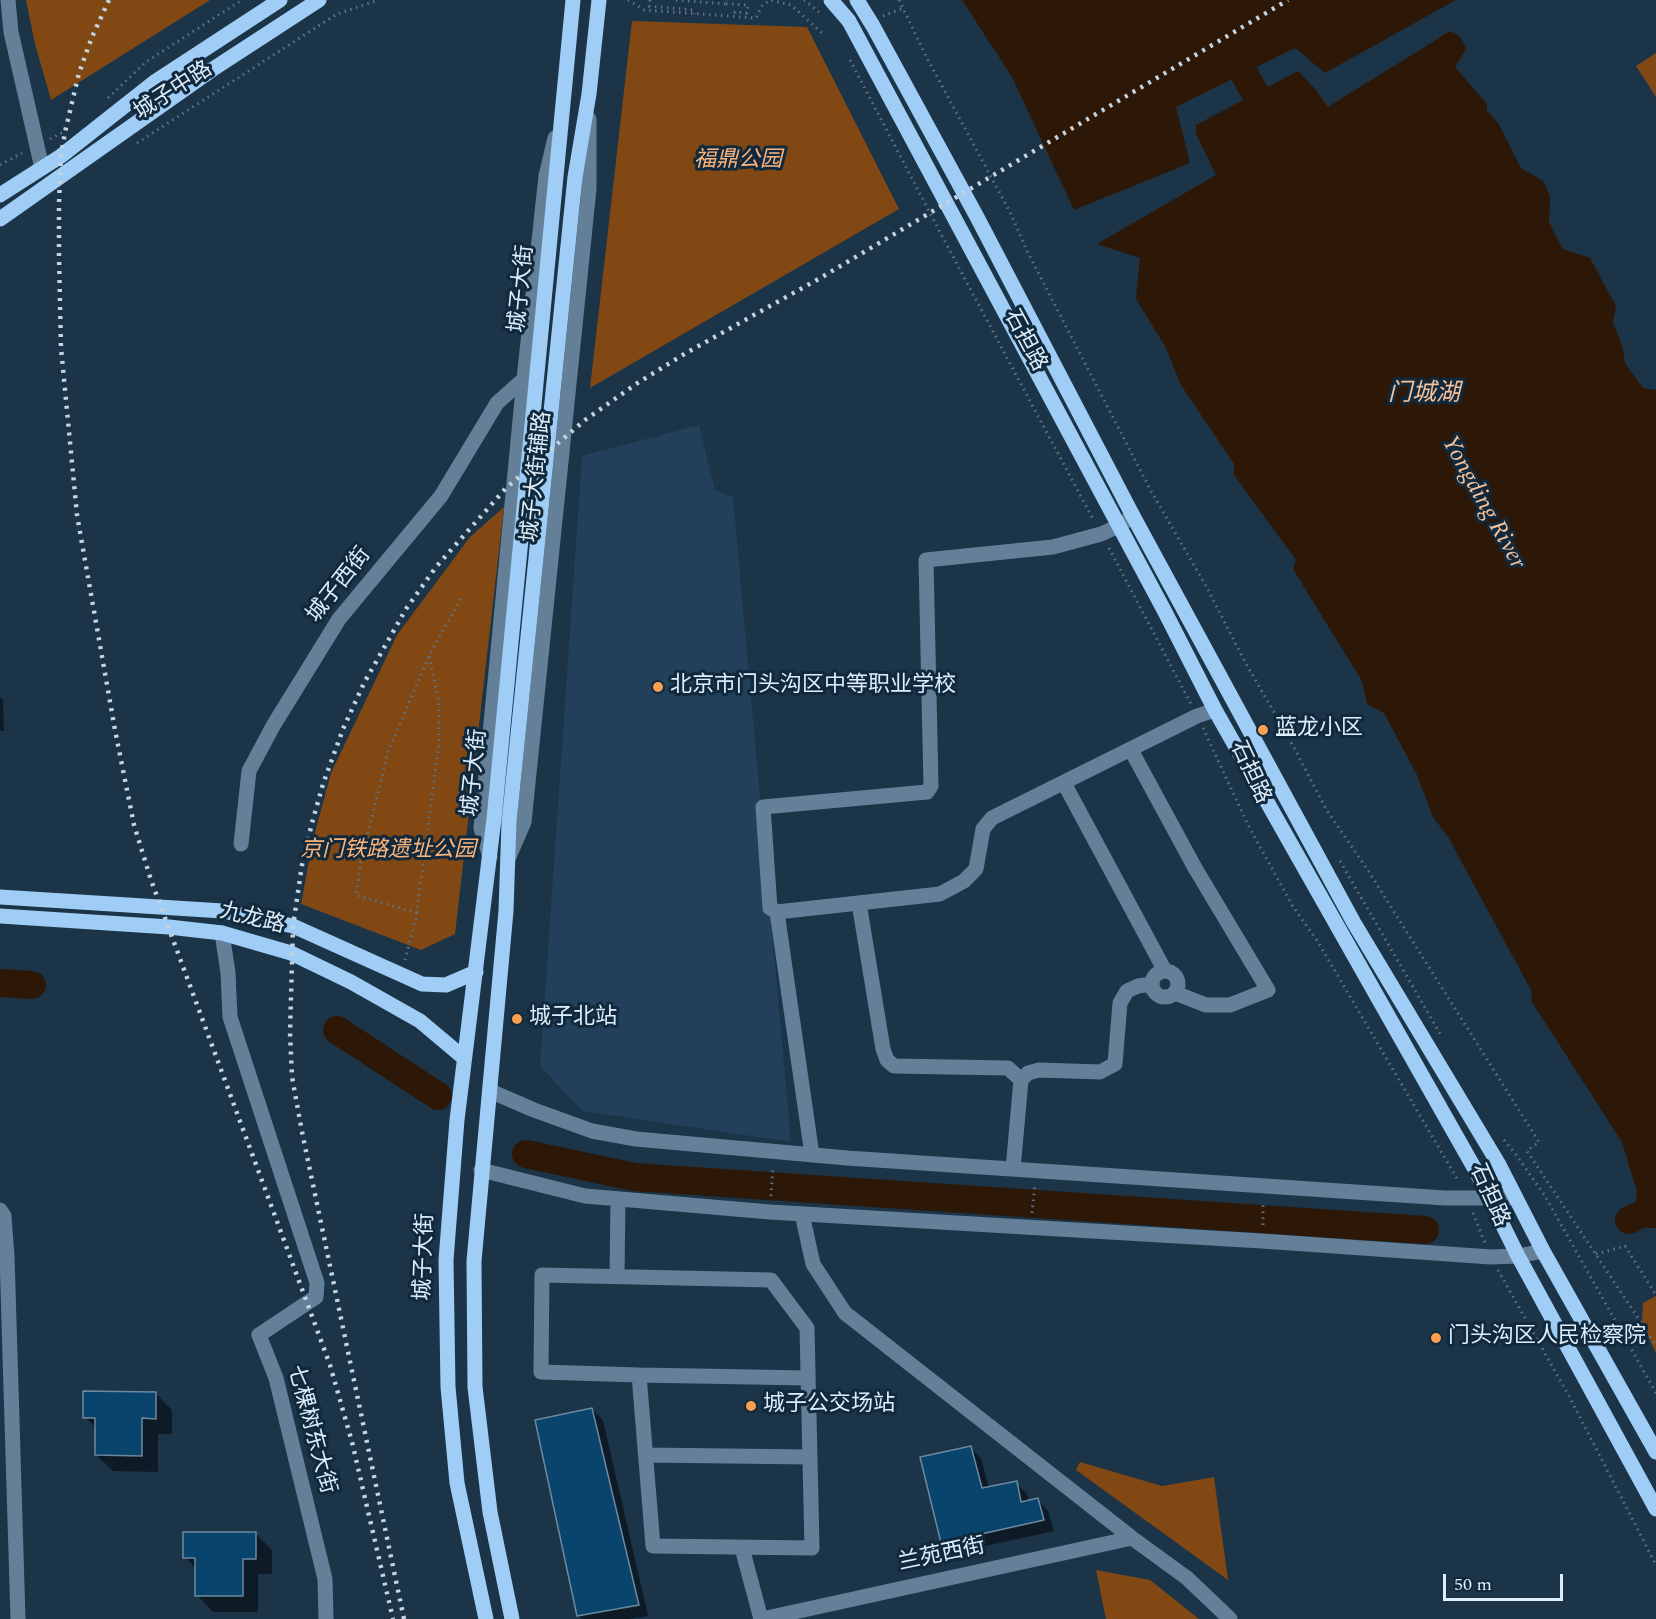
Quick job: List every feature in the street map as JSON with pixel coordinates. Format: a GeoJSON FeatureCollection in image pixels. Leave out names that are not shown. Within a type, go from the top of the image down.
{"type":"FeatureCollection","features":[{"type":"Feature","properties":{"kind":"main road","name":"城子中路"},"geometry":{"type":"LineString","coordinates":[[0,195],[61,156],[156,81],[280,0]]}},
{"type":"Feature","properties":{"kind":"main road","name":"城子中路"},"geometry":{"type":"LineString","coordinates":[[0,219],[213,69],[319,0]]}},
{"type":"Feature","properties":{"kind":"main road","name":"城子大街"},"geometry":{"type":"LineString","coordinates":[[486,1619],[458,1483],[448,1387],[446,1260],[464,1058],[490,858],[573,0]]}},
{"type":"Feature","properties":{"kind":"main road","name":"城子大街"},"geometry":{"type":"LineString","coordinates":[[512,1619],[490,1512],[475,1387],[474,1261],[506,911],[509,822],[575,177],[589,94],[599,0]]}},
{"type":"Feature","properties":{"kind":"main road","name":"石担路"},"geometry":{"type":"LineString","coordinates":[[831,0],[849,21],[1215,710],[1489,1197],[1518,1256],[1656,1509]]}},
{"type":"Feature","properties":{"kind":"main road","name":"石担路"},"geometry":{"type":"LineString","coordinates":[[857,0],[976,217],[1133,516],[1354,923],[1498,1163],[1543,1251],[1656,1452]]}},
{"type":"Feature","properties":{"kind":"main road","name":"九龙路"},"geometry":{"type":"LineString","coordinates":[[0,897],[224,911],[293,926],[422,984],[446,985],[476,972]]}},
{"type":"Feature","properties":{"kind":"main road","name":"九龙路"},"geometry":{"type":"LineString","coordinates":[[0,916],[169,927],[222,933],[291,953],[351,982],[420,1021],[464,1058]]}},
{"type":"Feature","properties":{"kind":"street"},"geometry":{"type":"LineString","coordinates":[[8,0],[11,32],[42,168]]}},
{"type":"Feature","properties":{"kind":"street","name":"城子大街辅路"},"geometry":{"type":"LineString","coordinates":[[490,858],[481,828],[524,379],[546,176],[565,94]]}},
{"type":"Feature","properties":{"kind":"street","name":"城子西街"},"geometry":{"type":"LineString","coordinates":[[241,844],[249,771],[273,726],[339,619],[441,496],[497,402],[524,379]]}},
{"type":"Feature","properties":{"kind":"street"},"geometry":{"type":"LineString","coordinates":[[1133,516],[1119,526],[1101,534],[1053,547],[926,560],[931,786],[927,792],[763,807],[770,908],[777,912],[940,894],[964,881],[976,870],[983,829],[992,818],[1197,716],[1215,710]]}},
{"type":"Feature","properties":{"kind":"street"},"geometry":{"type":"LineString","coordinates":[[1131,750],[1194,868],[1268,990],[1230,1005],[1206,1005],[1175,993]]}},
{"type":"Feature","properties":{"kind":"street"},"geometry":{"type":"LineString","coordinates":[[1064,783],[1165,971]]}},
{"type":"Feature","properties":{"kind":"street"},"geometry":{"type":"LineString","coordinates":[[859,903],[883,1050],[887,1060],[894,1066],[1008,1068],[1021,1080]]}},
{"type":"Feature","properties":{"kind":"street"},"geometry":{"type":"LineString","coordinates":[[777,912],[812,1155]]}},
{"type":"Feature","properties":{"kind":"street","name":"七棵树东大街"},"geometry":{"type":"LineString","coordinates":[[222,933],[228,973],[230,1017],[317,1283],[316,1297],[259,1335],[276,1378],[325,1579],[326,1619]]}},
{"type":"Feature","properties":{"kind":"street"},"geometry":{"type":"LineString","coordinates":[[1165,971],[1173,974],[1178,981],[1178,990],[1167,997],[1159,996],[1153,990],[1152,984],[1157,974],[1165,971]]}},
{"type":"Feature","properties":{"kind":"street"},"geometry":{"type":"LineString","coordinates":[[1014,1169],[1021,1080],[1028,1074],[1039,1070],[1100,1072],[1115,1064],[1120,1003],[1127,991],[1138,986],[1152,984]]}},
{"type":"Feature","properties":{"kind":"street"},"geometry":{"type":"LineString","coordinates":[[490,1091],[592,1131],[636,1139],[812,1155],[1014,1169],[1467,1198],[1515,1197]]}},
{"type":"Feature","properties":{"kind":"street"},"geometry":{"type":"LineString","coordinates":[[481,1170],[585,1196],[770,1212],[1491,1257],[1518,1256],[1543,1251]]}},
{"type":"Feature","properties":{"kind":"street"},"geometry":{"type":"LineString","coordinates":[[617,1276],[618,1198]]}},
{"type":"Feature","properties":{"kind":"street"},"geometry":{"type":"LineString","coordinates":[[0,1210],[4,1216],[7,1256],[18,1619]]}},
{"type":"Feature","properties":{"kind":"street"},"geometry":{"type":"LineString","coordinates":[[802,1214],[813,1264],[845,1313],[1132,1538],[1187,1578],[1230,1619]]}},
{"type":"Feature","properties":{"kind":"street"},"geometry":{"type":"LineString","coordinates":[[639,1375],[654,1546],[742,1548],[812,1548],[807,1328],[771,1280],[542,1275],[541,1372],[808,1377]]}},
{"type":"Feature","properties":{"kind":"street"},"geometry":{"type":"LineString","coordinates":[[646,1455],[810,1457]]}},
{"type":"Feature","properties":{"kind":"street","name":"兰苑西街"},"geometry":{"type":"LineString","coordinates":[[761,1619],[793,1615],[1132,1538]]}},
{"type":"Feature","properties":{"kind":"street"},"geometry":{"type":"LineString","coordinates":[[742,1548],[761,1619]]}},
{"type":"Feature","properties":{"kind":"path","name":"城子中路"},"geometry":{"type":"LineString","coordinates":[[101,104],[146,62],[242,0]]}},
{"type":"Feature","properties":{"kind":"path","name":"城子中路"},"geometry":{"type":"LineString","coordinates":[[130,148],[337,14],[379,0]]}},
{"type":"Feature","properties":{"kind":"path"},"geometry":{"type":"LineString","coordinates":[[628,0],[644,10],[747,13],[748,5],[676,0]]}},
{"type":"Feature","properties":{"kind":"path"},"geometry":{"type":"LineString","coordinates":[[650,0],[649,6],[694,12]]}},
{"type":"Feature","properties":{"kind":"path"},"geometry":{"type":"LineString","coordinates":[[735,14],[756,18],[762,6],[770,0],[791,5],[823,34]]}},
{"type":"Feature","properties":{"kind":"path"},"geometry":{"type":"LineString","coordinates":[[804,0],[821,14]]}},
{"type":"Feature","properties":{"kind":"path"},"geometry":{"type":"LineString","coordinates":[[899,0],[1151,490],[1206,586],[1326,809],[1369,872],[1539,1142],[1527,1151],[1656,1345]]}},
{"type":"Feature","properties":{"kind":"path"},"geometry":{"type":"LineString","coordinates":[[882,14],[903,8]]}},
{"type":"Feature","properties":{"kind":"path","name":"石担路"},"geometry":{"type":"LineString","coordinates":[[850,58],[1197,716],[1248,825],[1292,905],[1318,942],[1458,1179],[1491,1257],[1569,1396],[1656,1565]]}},
{"type":"Feature","properties":{"kind":"path"},"geometry":{"type":"LineString","coordinates":[[0,165],[65,132]]}},
{"type":"Feature","properties":{"kind":"path"},"geometry":{"type":"LineString","coordinates":[[417,913],[356,895],[361,861],[388,752],[429,655],[461,599]]}},
{"type":"Feature","properties":{"kind":"path"},"geometry":{"type":"LineString","coordinates":[[402,974],[417,913],[439,743],[439,703],[429,655]]}},
{"type":"Feature","properties":{"kind":"path"},"geometry":{"type":"LineString","coordinates":[[1340,861],[1447,1045]]}},
{"type":"Feature","properties":{"kind":"path","name":"石担路"},"geometry":{"type":"LineString","coordinates":[[1501,1137],[1545,1196],[1656,1393]]}},
{"type":"Feature","properties":{"kind":"path"},"geometry":{"type":"LineString","coordinates":[[770,1212],[774,1150]]}},
{"type":"Feature","properties":{"kind":"path"},"geometry":{"type":"LineString","coordinates":[[1031,1227],[1036,1170]]}},
{"type":"Feature","properties":{"kind":"path"},"geometry":{"type":"LineString","coordinates":[[1262,1241],[1263,1185]]}},
{"type":"Feature","properties":{"kind":"path"},"geometry":{"type":"LineString","coordinates":[[1596,1254],[1625,1245],[1656,1295]]}},
{"type":"Feature","properties":{"kind":"shaded area","name":"北京市门头沟区中等职业学校"},"geometry":{"type":"Polygon","coordinates":[[[699,425],[715,490],[733,497],[791,1142],[582,1111],[540,1066],[582,456],[699,425]]]}},
{"type":"Feature","properties":{"kind":"green space"},"geometry":{"type":"Polygon","coordinates":[[[26,0],[210,0],[51,100],[35,44],[26,0]]]}},
{"type":"Feature","properties":{"kind":"green space","name":"福鼎公园"},"geometry":{"type":"Polygon","coordinates":[[[632,21],[807,27],[899,209],[590,388],[632,21]]]}},
{"type":"Feature","properties":{"kind":"green space"},"geometry":{"type":"Polygon","coordinates":[[[1656,53],[1656,97],[1636,66],[1656,53]]]}},
{"type":"Feature","properties":{"kind":"green space","name":"京门铁路遗址公园"},"geometry":{"type":"Polygon","coordinates":[[[504,507],[455,934],[421,950],[301,904],[313,840],[331,773],[397,635],[470,537],[504,507]]]}},
{"type":"Feature","properties":{"kind":"green space"},"geometry":{"type":"Polygon","coordinates":[[[1656,1296],[1656,1353],[1642,1323],[1643,1303],[1656,1296]]]}},
{"type":"Feature","properties":{"kind":"green space"},"geometry":{"type":"Polygon","coordinates":[[[1080,1462],[1162,1486],[1214,1477],[1228,1580],[1076,1470],[1080,1462]]]}},
{"type":"Feature","properties":{"kind":"green space"},"geometry":{"type":"Polygon","coordinates":[[[1096,1570],[1150,1580],[1199,1619],[1106,1619],[1096,1570]]]}},
{"type":"Feature","properties":{"kind":"water"},"geometry":{"type":"Polygon","coordinates":[[[962,0],[1456,0],[1325,73],[1295,48],[1176,107],[1190,163],[1074,210],[1012,77],[962,0]]]}},
{"type":"Feature","properties":{"kind":"water","name":"门城湖"},"geometry":{"type":"Polygon","coordinates":[[[1450,31],[1460,36],[1466,49],[1455,67],[1487,104],[1487,111],[1498,123],[1521,168],[1543,181],[1550,196],[1549,222],[1563,249],[1590,258],[1616,306],[1613,322],[1623,349],[1625,363],[1643,388],[1656,390],[1656,1228],[1648,1228],[1635,1206],[1637,1192],[1622,1142],[1532,1002],[1531,990],[1448,837],[1433,817],[1417,775],[1384,713],[1367,704],[1362,681],[1293,569],[1296,560],[1234,475],[1234,464],[1181,385],[1165,346],[1136,299],[1140,258],[1097,244],[1216,175],[1196,134],[1196,125],[1298,71],[1328,107],[1450,31]]]}},
{"type":"Feature","properties":{"kind":"building"},"geometry":{"type":"Polygon","coordinates":[[[83,1391],[156,1392],[156,1419],[142,1418],[142,1456],[95,1455],[95,1418],[83,1418],[83,1391]]]}},
{"type":"Feature","properties":{"kind":"building"},"geometry":{"type":"Polygon","coordinates":[[[592,1408],[639,1605],[577,1616],[535,1420],[592,1408]]]}},
{"type":"Feature","properties":{"kind":"building"},"geometry":{"type":"Polygon","coordinates":[[[971,1446],[982,1488],[1017,1481],[1021,1502],[1038,1498],[1044,1520],[941,1543],[920,1457],[971,1446]]]}},
{"type":"Feature","properties":{"kind":"building"},"geometry":{"type":"Polygon","coordinates":[[[183,1532],[256,1532],[256,1559],[243,1559],[243,1596],[195,1596],[195,1558],[183,1558],[183,1532]]]}},
{"type":"Feature","properties":{"kind":"waterway","name":"Yongding River"},"geometry":{"type":"LineString","coordinates":[[1203,0],[1274,127]]}},
{"type":"Feature","properties":{"kind":"waterway"},"geometry":{"type":"LineString","coordinates":[[0,983],[32,985]]}},
{"type":"Feature","properties":{"kind":"waterway"},"geometry":{"type":"LineString","coordinates":[[337,1030],[438,1096]]}},
{"type":"Feature","properties":{"kind":"waterway"},"geometry":{"type":"LineString","coordinates":[[526,1154],[634,1177],[1425,1230]]}},
{"type":"Feature","properties":{"kind":"waterway"},"geometry":{"type":"LineString","coordinates":[[1629,1220],[1656,1207]]}},
{"type":"Feature","properties":{"kind":"railway"},"geometry":{"type":"LineString","coordinates":[[109,0],[79,73],[61,156],[59,203],[61,348],[77,515],[134,825],[151,880],[330,1365],[352,1442],[393,1619]]}},
{"type":"Feature","properties":{"kind":"railway"},"geometry":{"type":"LineString","coordinates":[[404,1619],[303,1137],[292,1077],[290,1033],[293,926],[302,865],[323,784],[343,729],[364,683],[406,609],[436,567],[506,488],[585,420],[636,384],[686,353],[822,277],[1288,0]]}},
{"type":"Feature","properties":{"kind":"place","name":"北京市门头沟区中等职业学校"},"geometry":{"type":"Point","coordinates":[658,687]}},
{"type":"Feature","properties":{"kind":"place","name":"蓝龙小区"},"geometry":{"type":"Point","coordinates":[1263,730]}},
{"type":"Feature","properties":{"kind":"place","name":"城子北站"},"geometry":{"type":"Point","coordinates":[517,1019]}},
{"type":"Feature","properties":{"kind":"place","name":"门头沟区人民检察院"},"geometry":{"type":"Point","coordinates":[1436,1338]}},
{"type":"Feature","properties":{"kind":"place","name":"城子公交场站"},"geometry":{"type":"Point","coordinates":[751,1406]}}]}
